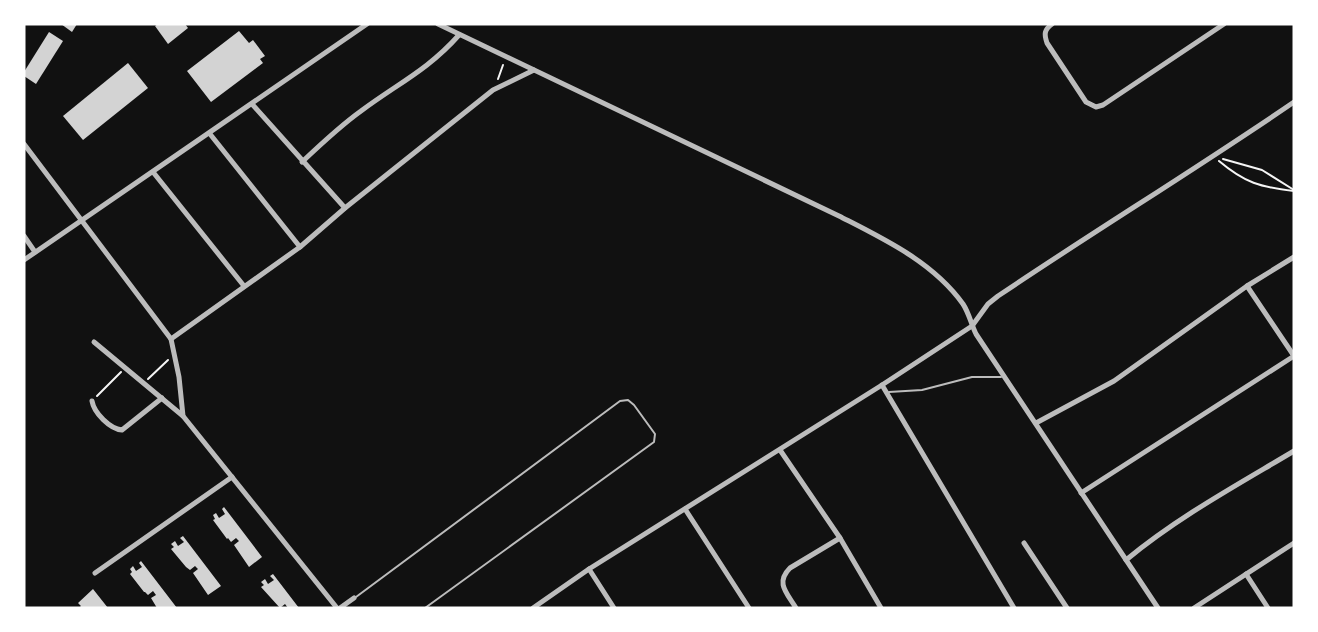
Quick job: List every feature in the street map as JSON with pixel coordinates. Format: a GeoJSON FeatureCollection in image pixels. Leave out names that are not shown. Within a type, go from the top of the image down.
{"type":"FeatureCollection","features":[{"type":"Feature","properties":{"kind":"street"},"geometry":{"type":"LineString","coordinates":[[24,260],[367,24]]}},
{"type":"Feature","properties":{"kind":"street"},"geometry":{"type":"LineString","coordinates":[[438,24],[839,216],[895,245],[928,268],[957,297],[968,314],[972,326],[1158,608]]}},
{"type":"Feature","properties":{"kind":"street"},"geometry":{"type":"LineString","coordinates":[[1052,24],[1045,31],[1044,36],[1047,43],[1086,102],[1096,107],[1103,105],[1224,24]]}},
{"type":"Feature","properties":{"kind":"street"},"geometry":{"type":"LineString","coordinates":[[302,162],[336,130],[362,110],[429,66],[459,35]]}},
{"type":"Feature","properties":{"kind":"street"},"geometry":{"type":"LineString","coordinates":[[171,339],[300,247],[345,208],[493,90],[534,70]]}},
{"type":"Feature","properties":{"kind":"street"},"geometry":{"type":"LineString","coordinates":[[533,608],[589,569],[882,386],[972,326],[988,304],[998,296],[1088,235],[1214,157],[1294,102]]}},
{"type":"Feature","properties":{"kind":"street"},"geometry":{"type":"LineString","coordinates":[[252,104],[345,208]]}},
{"type":"Feature","properties":{"kind":"street"},"geometry":{"type":"LineString","coordinates":[[210,134],[300,247]]}},
{"type":"Feature","properties":{"kind":"street"},"geometry":{"type":"LineString","coordinates":[[24,144],[171,339],[179,377],[183,416]]}},
{"type":"Feature","properties":{"kind":"street"},"geometry":{"type":"LineString","coordinates":[[153,172],[243,286]]}},
{"type":"Feature","properties":{"kind":"street"},"geometry":{"type":"LineString","coordinates":[[24,236],[35,252]]}},
{"type":"Feature","properties":{"kind":"street"},"geometry":{"type":"LineString","coordinates":[[1036,423],[1087,398],[1114,381],[1247,286],[1294,257]]}},
{"type":"Feature","properties":{"kind":"street"},"geometry":{"type":"LineString","coordinates":[[1081,493],[1294,356],[1247,286]]}},
{"type":"Feature","properties":{"kind":"street"},"geometry":{"type":"LineString","coordinates":[[94,342],[183,416],[339,608],[354,598]]}},
{"type":"Feature","properties":{"kind":"street"},"geometry":{"type":"LineString","coordinates":[[882,386],[1014,608]]}},
{"type":"Feature","properties":{"kind":"street"},"geometry":{"type":"LineString","coordinates":[[92,401],[100,416],[119,430],[126,428],[162,398]]}},
{"type":"Feature","properties":{"kind":"street"},"geometry":{"type":"LineString","coordinates":[[780,450],[840,538],[881,608]]}},
{"type":"Feature","properties":{"kind":"street"},"geometry":{"type":"LineString","coordinates":[[1126,560],[1156,534],[1294,451]]}},
{"type":"Feature","properties":{"kind":"street"},"geometry":{"type":"LineString","coordinates":[[95,573],[232,477]]}},
{"type":"Feature","properties":{"kind":"street"},"geometry":{"type":"LineString","coordinates":[[685,509],[749,608]]}},
{"type":"Feature","properties":{"kind":"street"},"geometry":{"type":"LineString","coordinates":[[796,608],[783,587],[784,574],[790,568],[840,538]]}},
{"type":"Feature","properties":{"kind":"street"},"geometry":{"type":"LineString","coordinates":[[1024,543],[1067,608]]}},
{"type":"Feature","properties":{"kind":"street"},"geometry":{"type":"LineString","coordinates":[[1194,608],[1294,543]]}},
{"type":"Feature","properties":{"kind":"street"},"geometry":{"type":"LineString","coordinates":[[589,569],[614,608]]}},
{"type":"Feature","properties":{"kind":"street"},"geometry":{"type":"LineString","coordinates":[[1246,574],[1268,608]]}},
{"type":"Feature","properties":{"kind":"lane"},"geometry":{"type":"LineString","coordinates":[[886,392],[922,390],[972,377],[1005,377]]}},
{"type":"Feature","properties":{"kind":"lane"},"geometry":{"type":"LineString","coordinates":[[354,598],[620,401],[628,400],[634,405],[656,434],[654,442],[425,608]]}},
{"type":"Feature","properties":{"kind":"path"},"geometry":{"type":"LineString","coordinates":[[493,90],[506,57]]}},
{"type":"Feature","properties":{"kind":"path"},"geometry":{"type":"LineString","coordinates":[[1214,157],[1262,170],[1294,191]]}},
{"type":"Feature","properties":{"kind":"path"},"geometry":{"type":"LineString","coordinates":[[1214,157],[1234,174],[1255,184],[1294,191]]}},
{"type":"Feature","properties":{"kind":"path"},"geometry":{"type":"LineString","coordinates":[[144,383],[169,359]]}},
{"type":"Feature","properties":{"kind":"path"},"geometry":{"type":"LineString","coordinates":[[92,401],[125,368]]}},
{"type":"Feature","properties":{"kind":"building"},"geometry":{"type":"Polygon","coordinates":[[[61,24],[77,24],[72,32],[61,24]]]}},
{"type":"Feature","properties":{"kind":"building"},"geometry":{"type":"Polygon","coordinates":[[[185,24],[188,28],[168,44],[155,26],[185,24]]]}},
{"type":"Feature","properties":{"kind":"building"},"geometry":{"type":"Polygon","coordinates":[[[239,31],[249,43],[253,40],[265,56],[260,59],[263,63],[211,102],[187,71],[239,31]]]}},
{"type":"Feature","properties":{"kind":"building"},"geometry":{"type":"Polygon","coordinates":[[[49,32],[63,41],[36,84],[24,76],[24,72],[49,32]]]}},
{"type":"Feature","properties":{"kind":"building"},"geometry":{"type":"Polygon","coordinates":[[[128,63],[148,88],[83,140],[63,116],[128,63]]]}},
{"type":"Feature","properties":{"kind":"building"},"geometry":{"type":"Polygon","coordinates":[[[224,507],[262,557],[249,567],[234,545],[239,541],[236,538],[231,542],[227,539],[213,520],[215,519],[213,515],[216,513],[219,518],[225,514],[222,509],[224,507]]]}},
{"type":"Feature","properties":{"kind":"building"},"geometry":{"type":"Polygon","coordinates":[[[183,536],[221,586],[208,595],[193,573],[198,569],[195,566],[190,570],[171,549],[174,547],[171,544],[175,541],[178,546],[184,542],[180,538],[183,536]]]}},
{"type":"Feature","properties":{"kind":"building"},"geometry":{"type":"Polygon","coordinates":[[[141,561],[177,608],[157,608],[151,598],[156,595],[153,591],[148,595],[130,574],[133,566],[136,571],[142,567],[139,563],[141,561]]]}},
{"type":"Feature","properties":{"kind":"building"},"geometry":{"type":"Polygon","coordinates":[[[273,574],[299,608],[288,608],[285,604],[280,608],[261,587],[264,585],[261,582],[265,579],[268,584],[274,580],[270,576],[273,574]]]}},
{"type":"Feature","properties":{"kind":"building"},"geometry":{"type":"Polygon","coordinates":[[[93,589],[108,608],[79,608],[81,606],[78,603],[93,589]]]}}]}
